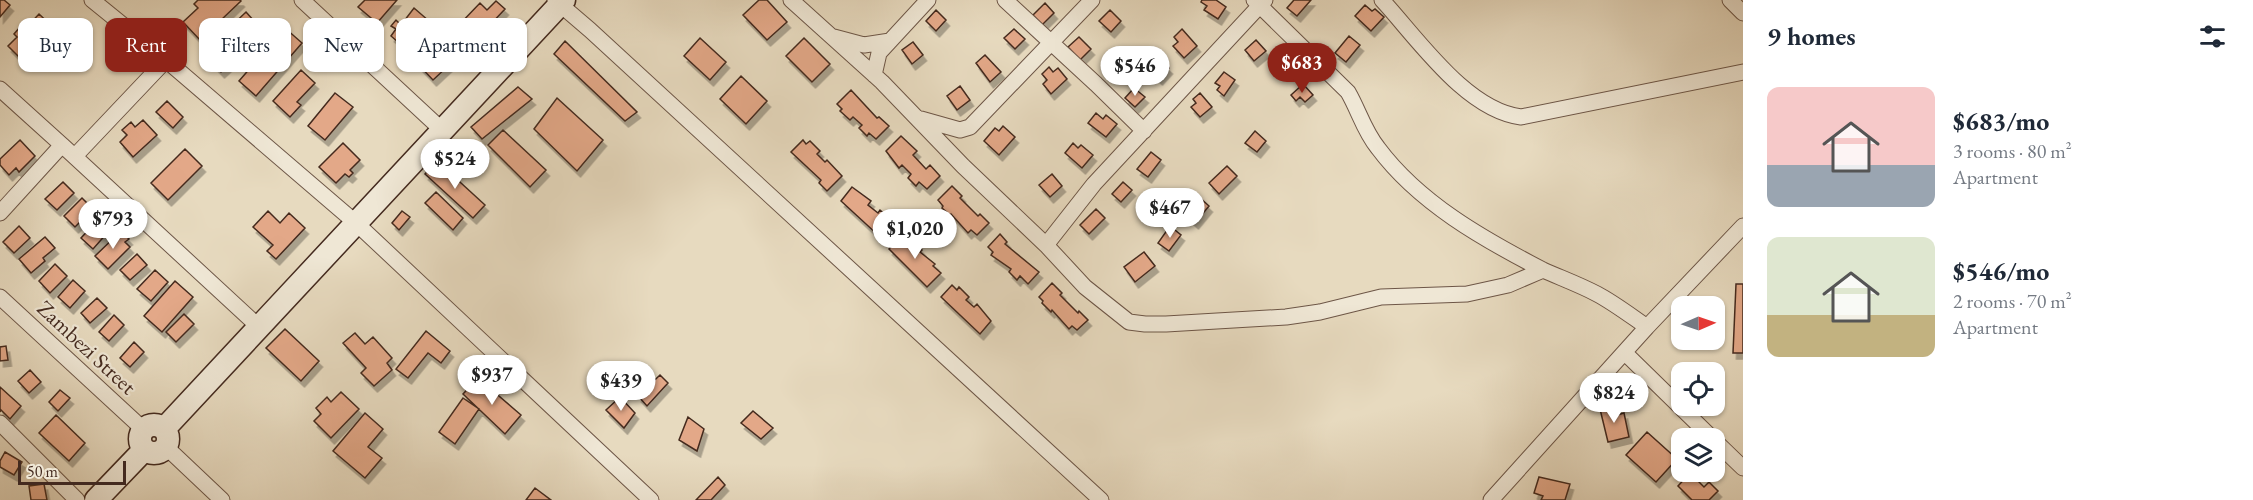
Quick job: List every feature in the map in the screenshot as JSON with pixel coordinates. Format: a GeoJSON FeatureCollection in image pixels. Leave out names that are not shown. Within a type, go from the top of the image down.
{"type":"FeatureCollection","features":[{"type":"Feature","properties":{"kind":"street"},"geometry":{"type":"LineString","coordinates":[[92,0],[114,18]]}},
{"type":"Feature","properties":{"kind":"street"},"geometry":{"type":"LineString","coordinates":[[302,0],[442,130]]}},
{"type":"Feature","properties":{"kind":"street"},"geometry":{"type":"LineString","coordinates":[[791,0],[874,75],[963,166],[1046,244],[1085,287],[1129,322],[1145,324],[1286,317],[1320,312],[1381,297],[1467,294],[1508,285],[1543,270]]}},
{"type":"Feature","properties":{"kind":"street"},"geometry":{"type":"LineString","coordinates":[[874,75],[879,52],[928,0]]}},
{"type":"Feature","properties":{"kind":"street"},"geometry":{"type":"LineString","coordinates":[[1005,0],[1144,131]]}},
{"type":"Feature","properties":{"kind":"street"},"geometry":{"type":"LineString","coordinates":[[915,117],[930,123],[966,130],[1092,0]]}},
{"type":"Feature","properties":{"kind":"street"},"geometry":{"type":"LineString","coordinates":[[1382,0],[1447,72],[1471,94],[1504,115],[1521,117],[1743,72]]}},
{"type":"Feature","properties":{"kind":"street"},"geometry":{"type":"LineString","coordinates":[[1730,0],[1743,13]]}},
{"type":"Feature","properties":{"kind":"street"},"geometry":{"type":"LineString","coordinates":[[96,500],[560,1],[1101,500]]}},
{"type":"Feature","properties":{"kind":"street"},"geometry":{"type":"LineString","coordinates":[[1046,244],[1094,184],[1259,2],[1348,92],[1357,107],[1365,129],[1398,172],[1447,213],[1485,238],[1543,270],[1598,295],[1647,327]]}},
{"type":"Feature","properties":{"kind":"street"},"geometry":{"type":"LineString","coordinates":[[830,35],[864,45],[890,41]]}},
{"type":"Feature","properties":{"kind":"street"},"geometry":{"type":"LineString","coordinates":[[75,156],[155,72]]}},
{"type":"Feature","properties":{"kind":"street"},"geometry":{"type":"LineString","coordinates":[[180,72],[356,223],[651,500]]}},
{"type":"Feature","properties":{"kind":"street"},"geometry":{"type":"LineString","coordinates":[[0,89],[259,327]]}},
{"type":"Feature","properties":{"kind":"street"},"geometry":{"type":"LineString","coordinates":[[0,213],[62,145]]}},
{"type":"Feature","properties":{"kind":"street"},"geometry":{"type":"LineString","coordinates":[[1491,500],[1647,327],[1743,226]]}},
{"type":"Feature","properties":{"kind":"street","name":"Zambezi Street"},"geometry":{"type":"LineString","coordinates":[[0,297],[222,500]]}},
{"type":"Feature","properties":{"kind":"street"},"geometry":{"type":"LineString","coordinates":[[1625,353],[1702,428]]}},
{"type":"Feature","properties":{"kind":"street"},"geometry":{"type":"LineString","coordinates":[[0,423],[77,500]]}},
{"type":"Feature","properties":{"kind":"street"},"geometry":{"type":"LineString","coordinates":[[1725,451],[1743,468]]}},
{"type":"Feature","properties":{"kind":"building"},"geometry":{"type":"Polygon","coordinates":[[[0,0],[10,5],[0,17],[0,0]]]}},
{"type":"Feature","properties":{"kind":"building"},"geometry":{"type":"Polygon","coordinates":[[[198,0],[241,1],[223,18],[199,18],[199,39],[187,26],[187,18],[198,8],[194,4],[198,0]]]}},
{"type":"Feature","properties":{"kind":"building"},"geometry":{"type":"Polygon","coordinates":[[[365,0],[397,0],[381,18],[371,18],[358,7],[365,0]]]}},
{"type":"Feature","properties":{"kind":"building"},"geometry":{"type":"Polygon","coordinates":[[[759,0],[767,0],[787,22],[767,40],[743,15],[759,0]]]}},
{"type":"Feature","properties":{"kind":"building"},"geometry":{"type":"Polygon","coordinates":[[[1202,0],[1216,0],[1226,7],[1218,19],[1204,10],[1207,6],[1201,2],[1202,0]]]}},
{"type":"Feature","properties":{"kind":"building"},"geometry":{"type":"Polygon","coordinates":[[[1294,0],[1311,0],[1297,16],[1287,8],[1294,0]]]}},
{"type":"Feature","properties":{"kind":"building"},"geometry":{"type":"Polygon","coordinates":[[[496,1],[505,9],[497,18],[466,18],[480,3],[487,10],[496,1]]]}},
{"type":"Feature","properties":{"kind":"building"},"geometry":{"type":"Polygon","coordinates":[[[1045,3],[1054,13],[1042,25],[1033,15],[1045,3]]]}},
{"type":"Feature","properties":{"kind":"building"},"geometry":{"type":"Polygon","coordinates":[[[1365,5],[1372,11],[1375,9],[1384,17],[1371,31],[1355,16],[1365,5]]]}},
{"type":"Feature","properties":{"kind":"building"},"geometry":{"type":"Polygon","coordinates":[[[414,8],[426,18],[406,18],[414,8]]]}},
{"type":"Feature","properties":{"kind":"building"},"geometry":{"type":"Polygon","coordinates":[[[936,10],[946,20],[936,31],[926,21],[936,10]]]}},
{"type":"Feature","properties":{"kind":"building"},"geometry":{"type":"Polygon","coordinates":[[[1110,10],[1121,21],[1111,32],[1099,21],[1110,10]]]}},
{"type":"Feature","properties":{"kind":"building"},"geometry":{"type":"Polygon","coordinates":[[[246,12],[251,18],[240,18],[246,12]]]}},
{"type":"Feature","properties":{"kind":"building"},"geometry":{"type":"Polygon","coordinates":[[[18,29],[18,56],[8,46],[17,37],[14,34],[18,29]]]}},
{"type":"Feature","properties":{"kind":"building"},"geometry":{"type":"Polygon","coordinates":[[[396,29],[396,40],[391,36],[396,29]]]}},
{"type":"Feature","properties":{"kind":"building"},"geometry":{"type":"Polygon","coordinates":[[[1014,29],[1025,39],[1015,49],[1004,38],[1014,29]]]}},
{"type":"Feature","properties":{"kind":"building"},"geometry":{"type":"Polygon","coordinates":[[[1182,29],[1197,46],[1184,58],[1173,46],[1178,42],[1174,37],[1182,29]]]}},
{"type":"Feature","properties":{"kind":"building"},"geometry":{"type":"Polygon","coordinates":[[[291,33],[302,43],[291,56],[291,33]]]}},
{"type":"Feature","properties":{"kind":"building"},"geometry":{"type":"Polygon","coordinates":[[[1349,36],[1360,45],[1346,62],[1335,53],[1349,36]]]}},
{"type":"Feature","properties":{"kind":"building"},"geometry":{"type":"Polygon","coordinates":[[[1079,37],[1091,49],[1080,60],[1068,47],[1079,37]]]}},
{"type":"Feature","properties":{"kind":"building"},"geometry":{"type":"Polygon","coordinates":[[[700,38],[726,62],[710,80],[684,56],[700,38]]]}},
{"type":"Feature","properties":{"kind":"building"},"geometry":{"type":"Polygon","coordinates":[[[804,38],[830,64],[812,82],[786,56],[804,38]]]}},
{"type":"Feature","properties":{"kind":"building"},"geometry":{"type":"Polygon","coordinates":[[[1256,40],[1266,51],[1254,61],[1245,50],[1256,40]]]}},
{"type":"Feature","properties":{"kind":"building"},"geometry":{"type":"Polygon","coordinates":[[[565,41],[637,112],[625,121],[554,54],[565,41]]]}},
{"type":"Feature","properties":{"kind":"building"},"geometry":{"type":"Polygon","coordinates":[[[913,42],[923,55],[912,64],[902,50],[913,42]]]}},
{"type":"Feature","properties":{"kind":"building"},"geometry":{"type":"Polygon","coordinates":[[[985,55],[1001,72],[990,82],[976,63],[985,55]]]}},
{"type":"Feature","properties":{"kind":"building"},"geometry":{"type":"Polygon","coordinates":[[[1158,58],[1169,68],[1159,79],[1148,69],[1158,58]]]}},
{"type":"Feature","properties":{"kind":"building"},"geometry":{"type":"Polygon","coordinates":[[[1049,67],[1053,72],[1058,68],[1067,79],[1051,94],[1043,84],[1047,80],[1042,74],[1049,67]]]}},
{"type":"Feature","properties":{"kind":"building"},"geometry":{"type":"Polygon","coordinates":[[[301,70],[315,83],[297,102],[301,105],[290,117],[273,101],[301,70]]]}},
{"type":"Feature","properties":{"kind":"building"},"geometry":{"type":"Polygon","coordinates":[[[247,72],[277,72],[256,96],[239,81],[247,72]]]}},
{"type":"Feature","properties":{"kind":"building"},"geometry":{"type":"Polygon","coordinates":[[[425,72],[442,72],[433,80],[425,72]]]}},
{"type":"Feature","properties":{"kind":"building"},"geometry":{"type":"Polygon","coordinates":[[[1224,72],[1235,80],[1224,96],[1217,90],[1220,86],[1215,83],[1224,72]]]}},
{"type":"Feature","properties":{"kind":"building"},"geometry":{"type":"Polygon","coordinates":[[[741,76],[767,101],[746,124],[720,99],[741,76]]]}},
{"type":"Feature","properties":{"kind":"building"},"geometry":{"type":"Polygon","coordinates":[[[1303,84],[1313,95],[1305,102],[1300,97],[1296,101],[1291,95],[1303,84]]]}},
{"type":"Feature","properties":{"kind":"building"},"geometry":{"type":"Polygon","coordinates":[[[960,86],[970,100],[957,110],[947,96],[960,86]]]}},
{"type":"Feature","properties":{"kind":"building"},"geometry":{"type":"Polygon","coordinates":[[[518,87],[532,99],[482,139],[471,127],[518,87]]]}},
{"type":"Feature","properties":{"kind":"building"},"geometry":{"type":"Polygon","coordinates":[[[1134,88],[1145,97],[1135,107],[1125,98],[1134,88]]]}},
{"type":"Feature","properties":{"kind":"building"},"geometry":{"type":"Polygon","coordinates":[[[851,90],[877,118],[879,117],[889,126],[876,139],[869,133],[867,136],[859,128],[862,125],[853,117],[850,120],[840,111],[842,109],[837,104],[851,90]]]}},
{"type":"Feature","properties":{"kind":"building"},"geometry":{"type":"Polygon","coordinates":[[[335,93],[353,107],[325,140],[308,126],[335,93]]]}},
{"type":"Feature","properties":{"kind":"building"},"geometry":{"type":"Polygon","coordinates":[[[1200,93],[1212,107],[1200,117],[1191,107],[1196,103],[1193,99],[1200,93]]]}},
{"type":"Feature","properties":{"kind":"building"},"geometry":{"type":"Polygon","coordinates":[[[557,98],[603,140],[577,171],[534,129],[557,98]]]}},
{"type":"Feature","properties":{"kind":"building"},"geometry":{"type":"Polygon","coordinates":[[[167,101],[183,117],[173,128],[156,112],[167,101]]]}},
{"type":"Feature","properties":{"kind":"building"},"geometry":{"type":"Polygon","coordinates":[[[1096,113],[1103,119],[1106,115],[1117,124],[1106,137],[1088,123],[1096,113]]]}},
{"type":"Feature","properties":{"kind":"building"},"geometry":{"type":"Polygon","coordinates":[[[143,120],[157,135],[133,157],[120,142],[127,135],[122,130],[131,122],[135,127],[143,120]]]}},
{"type":"Feature","properties":{"kind":"building"},"geometry":{"type":"Polygon","coordinates":[[[1003,126],[1015,137],[999,155],[984,141],[995,128],[999,131],[1003,126]]]}},
{"type":"Feature","properties":{"kind":"building"},"geometry":{"type":"Polygon","coordinates":[[[503,130],[546,170],[530,187],[488,145],[503,130]]]}},
{"type":"Feature","properties":{"kind":"building"},"geometry":{"type":"Polygon","coordinates":[[[1255,131],[1266,141],[1257,152],[1245,143],[1255,131]]]}},
{"type":"Feature","properties":{"kind":"building"},"geometry":{"type":"Polygon","coordinates":[[[901,136],[917,151],[913,155],[926,169],[930,165],[940,176],[927,189],[919,182],[916,186],[908,178],[911,174],[902,165],[899,168],[886,151],[901,136]]]}},
{"type":"Feature","properties":{"kind":"building"},"geometry":{"type":"Polygon","coordinates":[[[20,140],[35,156],[19,172],[16,168],[9,175],[0,165],[0,159],[20,140]]]}},
{"type":"Feature","properties":{"kind":"building"},"geometry":{"type":"Polygon","coordinates":[[[803,140],[806,144],[810,141],[820,151],[817,154],[825,162],[827,160],[842,176],[827,191],[819,183],[821,180],[791,152],[803,140]]]}},
{"type":"Feature","properties":{"kind":"building"},"geometry":{"type":"Polygon","coordinates":[[[343,143],[360,160],[350,170],[353,173],[349,177],[345,174],[336,183],[319,167],[343,143]]]}},
{"type":"Feature","properties":{"kind":"building"},"geometry":{"type":"Polygon","coordinates":[[[1073,143],[1078,148],[1081,145],[1093,155],[1082,168],[1065,153],[1073,143]]]}},
{"type":"Feature","properties":{"kind":"building"},"geometry":{"type":"Polygon","coordinates":[[[185,149],[202,166],[168,200],[151,183],[185,149]]]}},
{"type":"Feature","properties":{"kind":"building"},"geometry":{"type":"Polygon","coordinates":[[[1151,152],[1161,160],[1148,177],[1137,169],[1151,152]]]}},
{"type":"Feature","properties":{"kind":"building"},"geometry":{"type":"Polygon","coordinates":[[[437,161],[485,205],[473,218],[425,174],[437,161]]]}},
{"type":"Feature","properties":{"kind":"building"},"geometry":{"type":"Polygon","coordinates":[[[1227,166],[1237,176],[1219,194],[1209,183],[1227,166]]]}},
{"type":"Feature","properties":{"kind":"building"},"geometry":{"type":"Polygon","coordinates":[[[1052,174],[1062,186],[1050,197],[1039,185],[1052,174]]]}},
{"type":"Feature","properties":{"kind":"building"},"geometry":{"type":"Polygon","coordinates":[[[63,182],[74,193],[57,210],[45,199],[63,182]]]}},
{"type":"Feature","properties":{"kind":"building"},"geometry":{"type":"Polygon","coordinates":[[[1123,182],[1132,190],[1121,202],[1112,194],[1123,182]]]}},
{"type":"Feature","properties":{"kind":"building"},"geometry":{"type":"Polygon","coordinates":[[[952,186],[962,196],[960,198],[978,216],[980,214],[989,223],[977,235],[971,230],[968,233],[951,214],[942,208],[938,200],[952,186]]]}},
{"type":"Feature","properties":{"kind":"building"},"geometry":{"type":"Polygon","coordinates":[[[852,187],[871,201],[868,205],[878,213],[880,210],[887,216],[884,220],[889,224],[879,236],[841,201],[852,187]]]}},
{"type":"Feature","properties":{"kind":"building"},"geometry":{"type":"Polygon","coordinates":[[[436,192],[463,218],[453,230],[425,203],[436,192]]]}},
{"type":"Feature","properties":{"kind":"building"},"geometry":{"type":"Polygon","coordinates":[[[1198,196],[1209,206],[1195,223],[1183,212],[1198,196]]]}},
{"type":"Feature","properties":{"kind":"building"},"geometry":{"type":"Polygon","coordinates":[[[82,198],[93,209],[75,227],[64,216],[82,198]]]}},
{"type":"Feature","properties":{"kind":"building"},"geometry":{"type":"Polygon","coordinates":[[[1096,209],[1105,218],[1089,234],[1080,225],[1096,209]]]}},
{"type":"Feature","properties":{"kind":"building"},"geometry":{"type":"Polygon","coordinates":[[[268,211],[280,223],[289,213],[305,228],[276,259],[267,251],[273,245],[253,227],[268,211]]]}},
{"type":"Feature","properties":{"kind":"building"},"geometry":{"type":"Polygon","coordinates":[[[402,211],[410,217],[399,230],[392,223],[402,211]]]}},
{"type":"Feature","properties":{"kind":"building"},"geometry":{"type":"Polygon","coordinates":[[[96,222],[108,232],[93,249],[81,238],[96,222]]]}},
{"type":"Feature","properties":{"kind":"building"},"geometry":{"type":"Polygon","coordinates":[[[19,226],[30,238],[14,253],[3,242],[19,226]]]}},
{"type":"Feature","properties":{"kind":"building"},"geometry":{"type":"Polygon","coordinates":[[[1170,226],[1181,235],[1169,251],[1158,243],[1170,226]]]}},
{"type":"Feature","properties":{"kind":"building"},"geometry":{"type":"Polygon","coordinates":[[[121,231],[129,239],[125,242],[130,247],[108,269],[95,256],[121,231]]]}},
{"type":"Feature","properties":{"kind":"building"},"geometry":{"type":"Polygon","coordinates":[[[1000,234],[1007,242],[1005,244],[1039,272],[1028,284],[1020,276],[1017,280],[1009,272],[1011,269],[991,255],[993,252],[988,247],[1000,234]]]}},
{"type":"Feature","properties":{"kind":"building"},"geometry":{"type":"Polygon","coordinates":[[[902,235],[907,241],[910,238],[941,273],[927,287],[889,249],[902,235]]]}},
{"type":"Feature","properties":{"kind":"building"},"geometry":{"type":"Polygon","coordinates":[[[45,237],[55,248],[31,273],[19,259],[45,237]]]}},
{"type":"Feature","properties":{"kind":"building"},"geometry":{"type":"Polygon","coordinates":[[[1144,252],[1155,266],[1135,282],[1124,267],[1144,252]]]}},
{"type":"Feature","properties":{"kind":"building"},"geometry":{"type":"Polygon","coordinates":[[[137,254],[147,265],[130,280],[120,270],[137,254]]]}},
{"type":"Feature","properties":{"kind":"building"},"geometry":{"type":"Polygon","coordinates":[[[55,264],[67,276],[50,293],[39,281],[55,264]]]}},
{"type":"Feature","properties":{"kind":"building"},"geometry":{"type":"Polygon","coordinates":[[[155,270],[168,282],[151,301],[137,289],[155,270]]]}},
{"type":"Feature","properties":{"kind":"building"},"geometry":{"type":"Polygon","coordinates":[[[73,280],[85,291],[70,308],[58,297],[73,280]]]}},
{"type":"Feature","properties":{"kind":"building"},"geometry":{"type":"Polygon","coordinates":[[[175,281],[193,297],[162,332],[144,316],[175,281]]]}},
{"type":"Feature","properties":{"kind":"building"},"geometry":{"type":"Polygon","coordinates":[[[1052,283],[1062,293],[1060,295],[1088,320],[1077,330],[1072,326],[1069,329],[1052,310],[1051,312],[1042,303],[1039,297],[1052,283]]]}},
{"type":"Feature","properties":{"kind":"building"},"geometry":{"type":"Polygon","coordinates":[[[1736,284],[1743,284],[1743,353],[1733,353],[1736,284]]]}},
{"type":"Feature","properties":{"kind":"building"},"geometry":{"type":"Polygon","coordinates":[[[952,285],[957,290],[959,287],[969,297],[966,300],[974,307],[977,304],[991,321],[980,334],[941,297],[952,285]]]}},
{"type":"Feature","properties":{"kind":"building"},"geometry":{"type":"Polygon","coordinates":[[[97,298],[107,308],[90,323],[81,313],[97,298]]]}},
{"type":"Feature","properties":{"kind":"building"},"geometry":{"type":"Polygon","coordinates":[[[184,314],[194,324],[176,342],[166,332],[184,314]]]}},
{"type":"Feature","properties":{"kind":"building"},"geometry":{"type":"Polygon","coordinates":[[[114,315],[124,325],[109,341],[99,332],[114,315]]]}},
{"type":"Feature","properties":{"kind":"building"},"geometry":{"type":"Polygon","coordinates":[[[285,329],[319,361],[301,381],[266,348],[285,329]]]}},
{"type":"Feature","properties":{"kind":"building"},"geometry":{"type":"Polygon","coordinates":[[[426,331],[450,351],[441,363],[428,353],[408,378],[396,369],[426,331]]]}},
{"type":"Feature","properties":{"kind":"building"},"geometry":{"type":"Polygon","coordinates":[[[355,333],[365,344],[373,337],[392,358],[387,363],[392,370],[374,386],[361,373],[366,368],[343,343],[355,333]]]}},
{"type":"Feature","properties":{"kind":"building"},"geometry":{"type":"Polygon","coordinates":[[[134,342],[144,352],[130,367],[120,358],[134,342]]]}},
{"type":"Feature","properties":{"kind":"building"},"geometry":{"type":"Polygon","coordinates":[[[6,346],[8,360],[0,361],[0,347],[6,346]]]}},
{"type":"Feature","properties":{"kind":"building"},"geometry":{"type":"Polygon","coordinates":[[[30,370],[41,382],[29,393],[18,381],[30,370]]]}},
{"type":"Feature","properties":{"kind":"building"},"geometry":{"type":"Polygon","coordinates":[[[660,375],[668,383],[647,406],[638,396],[660,375]]]}},
{"type":"Feature","properties":{"kind":"building"},"geometry":{"type":"Polygon","coordinates":[[[478,378],[521,415],[505,434],[463,394],[478,378]]]}},
{"type":"Feature","properties":{"kind":"building"},"geometry":{"type":"Polygon","coordinates":[[[0,387],[21,406],[10,419],[1,410],[0,412],[0,387]]]}},
{"type":"Feature","properties":{"kind":"building"},"geometry":{"type":"Polygon","coordinates":[[[60,390],[70,398],[58,411],[49,402],[60,390]]]}},
{"type":"Feature","properties":{"kind":"building"},"geometry":{"type":"Polygon","coordinates":[[[341,392],[359,409],[331,438],[314,421],[321,414],[316,408],[327,397],[331,402],[341,392]]]}},
{"type":"Feature","properties":{"kind":"building"},"geometry":{"type":"Polygon","coordinates":[[[620,397],[635,413],[624,428],[606,410],[620,397]]]}},
{"type":"Feature","properties":{"kind":"building"},"geometry":{"type":"Polygon","coordinates":[[[463,398],[479,409],[455,444],[439,432],[463,398]]]}},
{"type":"Feature","properties":{"kind":"building"},"geometry":{"type":"Polygon","coordinates":[[[1615,406],[1617,415],[1624,413],[1629,437],[1608,442],[1600,409],[1615,406]]]}},
{"type":"Feature","properties":{"kind":"building"},"geometry":{"type":"Polygon","coordinates":[[[753,411],[773,428],[761,439],[741,423],[753,411]]]}},
{"type":"Feature","properties":{"kind":"building"},"geometry":{"type":"Polygon","coordinates":[[[365,413],[383,429],[368,447],[382,458],[365,478],[333,451],[365,413]]]}},
{"type":"Feature","properties":{"kind":"building"},"geometry":{"type":"Polygon","coordinates":[[[56,415],[85,443],[69,461],[39,433],[56,415]]]}},
{"type":"Feature","properties":{"kind":"building"},"geometry":{"type":"Polygon","coordinates":[[[688,417],[704,429],[697,451],[679,440],[688,417]]]}},
{"type":"Feature","properties":{"kind":"building"},"geometry":{"type":"Polygon","coordinates":[[[1647,432],[1671,454],[1671,466],[1656,482],[1626,455],[1647,432]]]}},
{"type":"Feature","properties":{"kind":"building"},"geometry":{"type":"Polygon","coordinates":[[[5,452],[22,462],[14,475],[0,467],[0,461],[5,452]]]}},
{"type":"Feature","properties":{"kind":"building"},"geometry":{"type":"Polygon","coordinates":[[[718,477],[725,485],[711,500],[696,500],[718,477]]]}},
{"type":"Feature","properties":{"kind":"building"},"geometry":{"type":"Polygon","coordinates":[[[1539,477],[1570,484],[1565,500],[1541,500],[1543,496],[1534,493],[1539,477]]]}},
{"type":"Feature","properties":{"kind":"building"},"geometry":{"type":"Polygon","coordinates":[[[1682,482],[1699,482],[1704,487],[1709,482],[1718,491],[1709,500],[1692,500],[1678,486],[1682,482]]]}},
{"type":"Feature","properties":{"kind":"building"},"geometry":{"type":"Polygon","coordinates":[[[44,484],[47,500],[31,500],[29,486],[44,484]]]}},
{"type":"Feature","properties":{"kind":"building"},"geometry":{"type":"Polygon","coordinates":[[[535,488],[551,500],[526,500],[535,488]]]}}]}
